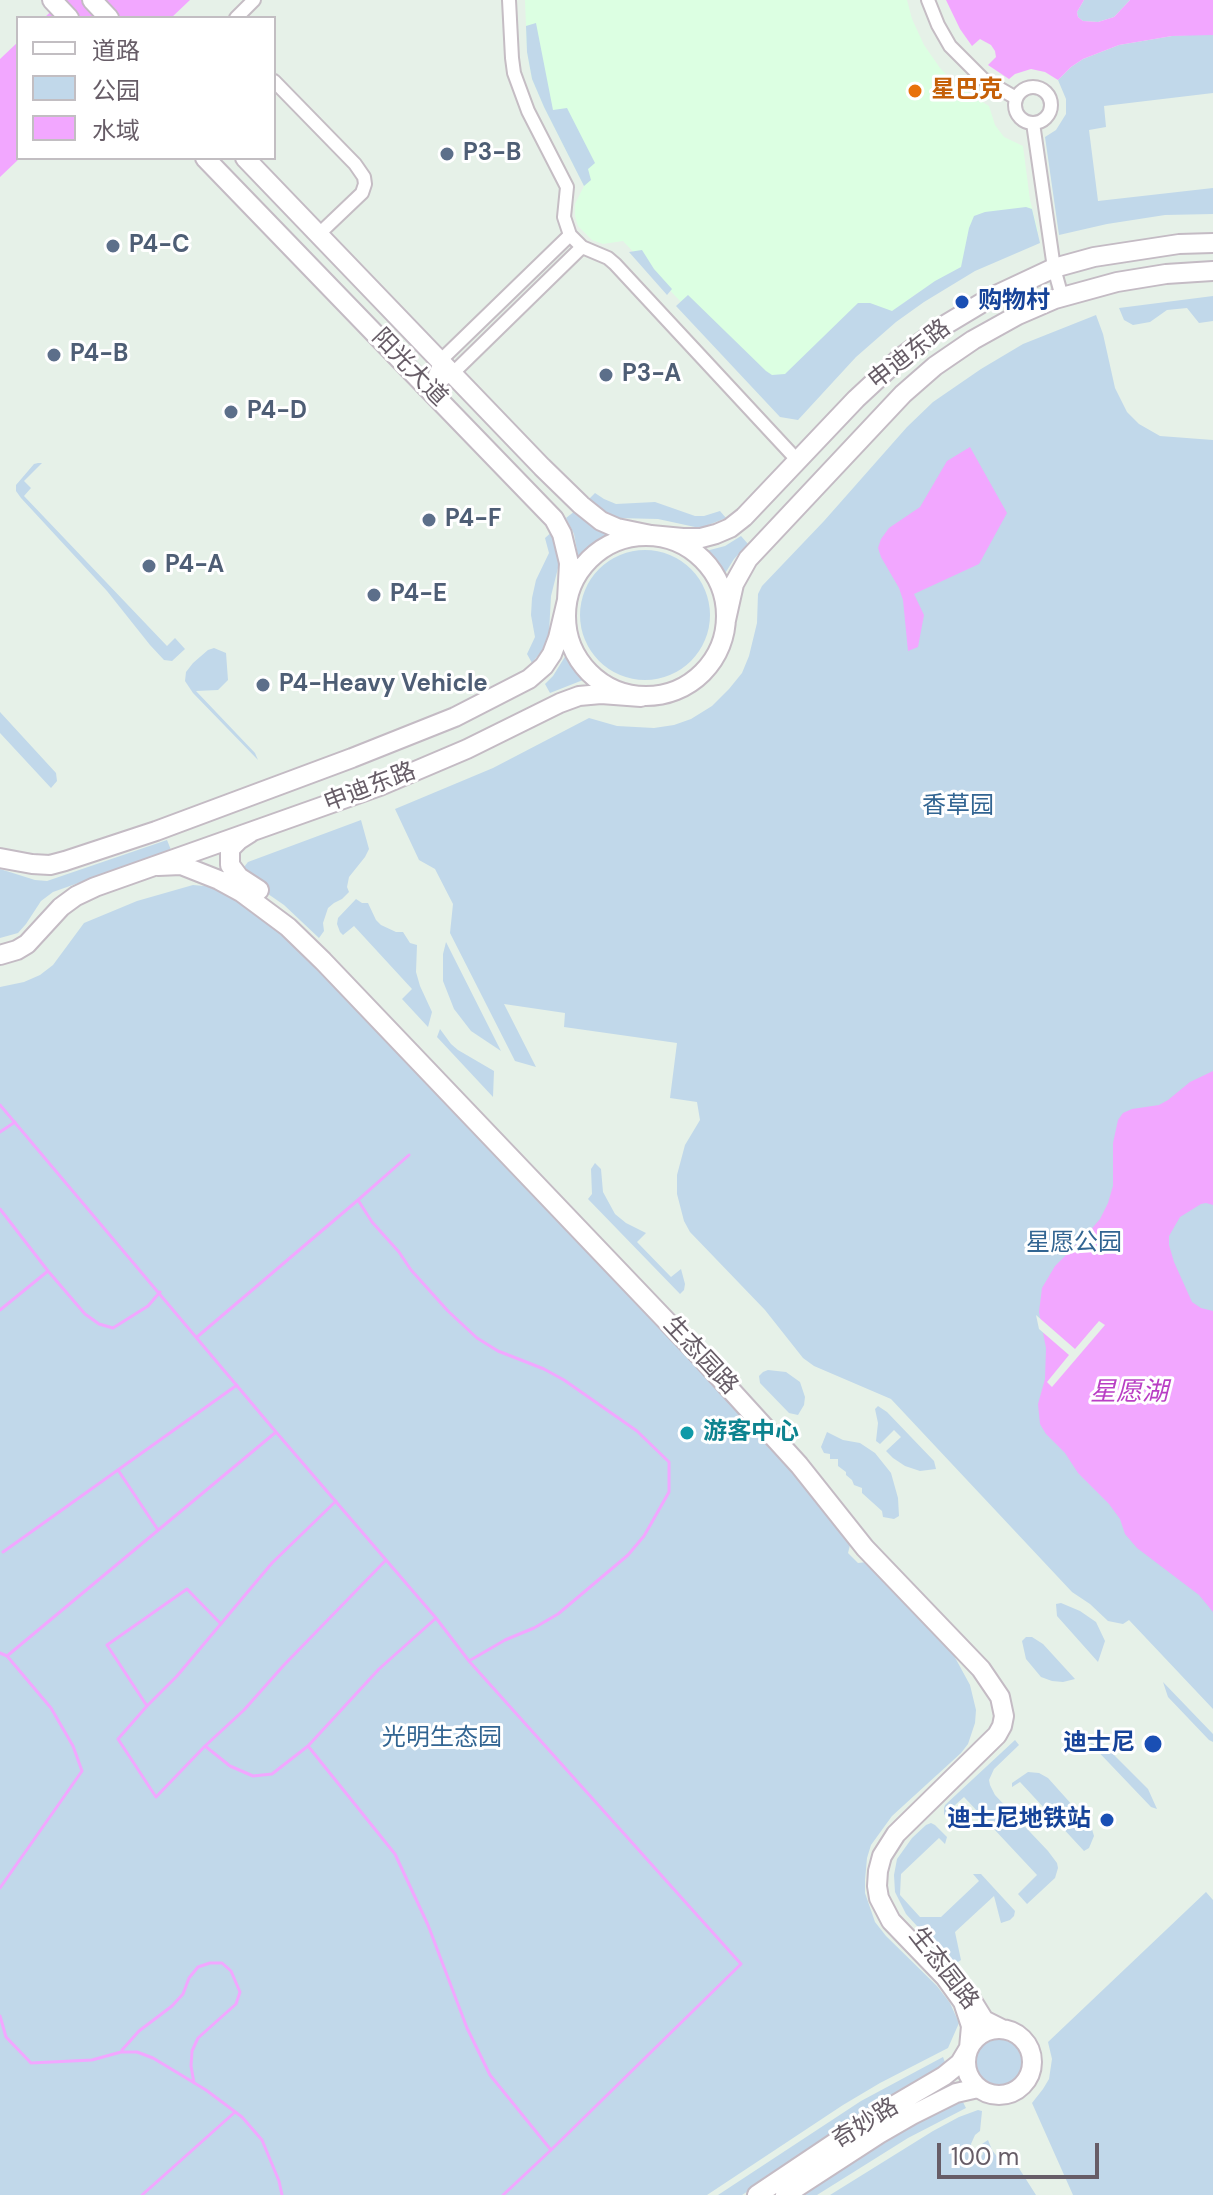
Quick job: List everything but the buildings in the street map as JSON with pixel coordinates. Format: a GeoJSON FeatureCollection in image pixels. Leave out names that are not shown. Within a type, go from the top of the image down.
{"type":"FeatureCollection","features":[{"type":"Feature","properties":{"kind":"street"},"geometry":{"type":"LineString","coordinates":[[52,0],[67,16]]}},
{"type":"Feature","properties":{"kind":"street"},"geometry":{"type":"LineString","coordinates":[[92,0],[107,16]]}},
{"type":"Feature","properties":{"kind":"street"},"geometry":{"type":"LineString","coordinates":[[238,16],[254,0]]}},
{"type":"Feature","properties":{"kind":"street"},"geometry":{"type":"LineString","coordinates":[[509,0],[514,73],[528,111],[567,187],[564,217],[570,235],[582,247],[615,264],[798,461]]}},
{"type":"Feature","properties":{"kind":"street"},"geometry":{"type":"LineString","coordinates":[[928,0],[950,46],[983,79],[1016,98]]}},
{"type":"Feature","properties":{"kind":"street"},"geometry":{"type":"LineString","coordinates":[[276,83],[364,177],[362,193],[319,234]]}},
{"type":"Feature","properties":{"kind":"street"},"geometry":{"type":"LineString","coordinates":[[1024,88],[1042,89],[1051,104],[1048,115],[1033,123],[1027,122],[1015,110],[1016,98],[1024,88]]}},
{"type":"Feature","properties":{"kind":"street"},"geometry":{"type":"LineString","coordinates":[[1033,123],[1054,268],[1062,297]]}},
{"type":"Feature","properties":{"kind":"street","name":"阳光大道"},"geometry":{"type":"LineString","coordinates":[[207,160],[554,519],[567,548],[570,577],[567,600]]}},
{"type":"Feature","properties":{"kind":"street","name":"阳光大道"},"geometry":{"type":"LineString","coordinates":[[247,160],[542,467],[601,521],[617,528],[651,535]]}},
{"type":"Feature","properties":{"kind":"street"},"geometry":{"type":"LineString","coordinates":[[429,389],[570,235]]}},
{"type":"Feature","properties":{"kind":"street","name":"申迪东路"},"geometry":{"type":"LineString","coordinates":[[651,535],[701,538],[730,528],[758,504],[856,399],[899,359],[940,328],[990,298],[1054,268],[1132,250],[1213,243]]}},
{"type":"Feature","properties":{"kind":"street"},"geometry":{"type":"LineString","coordinates":[[447,367],[582,247]]}},
{"type":"Feature","properties":{"kind":"street","name":"申迪东路"},"geometry":{"type":"LineString","coordinates":[[726,620],[734,584],[748,559],[903,394],[935,366],[1018,315],[1062,297],[1129,280],[1213,271]]}},
{"type":"Feature","properties":{"kind":"street"},"geometry":{"type":"LineString","coordinates":[[651,535],[669,539],[693,551],[712,570],[723,595],[726,620],[721,645],[709,667],[690,684],[667,694],[641,697],[617,691],[597,681],[582,665],[571,646],[566,625],[567,600],[575,577],[590,557],[610,543],[651,535]]}},
{"type":"Feature","properties":{"kind":"street","name":"申迪东路"},"geometry":{"type":"LineString","coordinates":[[0,858],[50,865],[86,855],[256,795],[455,717],[529,679],[544,666],[558,638],[567,600]]}},
{"type":"Feature","properties":{"kind":"street","name":"申迪东路"},"geometry":{"type":"LineString","coordinates":[[0,955],[27,944],[61,907],[95,887],[358,794],[467,749],[579,696],[641,697]]}},
{"type":"Feature","properties":{"kind":"street","name":"生态园路"},"geometry":{"type":"LineString","coordinates":[[250,833],[230,849],[230,865],[239,877],[277,903],[354,977],[771,1419],[872,1541],[1004,1680],[1015,1714],[1012,1732],[901,1842],[890,1865],[889,1887],[897,1910],[959,1981],[979,2015],[989,2024],[1002,2029]]}},
{"type":"Feature","properties":{"kind":"street","name":"生态园路"},"geometry":{"type":"LineString","coordinates":[[158,866],[181,865],[241,892],[288,927],[323,961],[698,1354],[789,1454],[865,1548],[960,1645],[994,1685],[1003,1707],[1002,1726],[997,1735],[888,1844],[882,1856],[877,1886],[879,1898],[891,1921],[945,1977],[963,2002],[970,2019],[969,2048]]}},
{"type":"Feature","properties":{"kind":"street"},"geometry":{"type":"LineString","coordinates":[[1002,2029],[1020,2037],[1031,2054],[1029,2074],[1017,2090],[997,2095],[978,2088],[971,2080],[966,2069],[966,2058],[969,2048],[983,2033],[1002,2029]]}},
{"type":"Feature","properties":{"kind":"street","name":"奇妙路"},"geometry":{"type":"LineString","coordinates":[[757,2195],[869,2120],[944,2076],[960,2063],[969,2048]]}},
{"type":"Feature","properties":{"kind":"street","name":"奇妙路"},"geometry":{"type":"LineString","coordinates":[[785,2195],[912,2115],[956,2093],[978,2088]]}},
{"type":"Feature","properties":{"kind":"shaded area"},"geometry":{"type":"Polygon","coordinates":[[[525,0],[907,0],[924,45],[940,68],[957,86],[989,106],[995,125],[1004,137],[1023,146],[1030,200],[1038,231],[961,267],[916,294],[861,336],[795,405],[681,302],[623,241],[603,244],[592,240],[578,226],[575,204],[584,186],[532,79],[527,52],[525,0]]]}},
{"type":"Feature","properties":{"kind":"green space"},"geometry":{"type":"Polygon","coordinates":[[[1084,0],[1130,0],[1114,17],[1098,22],[1083,21],[1078,17],[1077,12],[1084,0]]]}},
{"type":"Feature","properties":{"kind":"green space"},"geometry":{"type":"Polygon","coordinates":[[[536,23],[553,110],[567,108],[595,163],[588,169],[591,180],[584,186],[532,79],[526,26],[536,23]]]}},
{"type":"Feature","properties":{"kind":"green space"},"geometry":{"type":"Polygon","coordinates":[[[1213,35],[1213,93],[1104,106],[1106,127],[1089,130],[1098,201],[1213,188],[1213,214],[1165,215],[1059,235],[1045,137],[1056,130],[1066,114],[1066,99],[1058,80],[1083,59],[1119,45],[1213,35]]]}},
{"type":"Feature","properties":{"kind":"green space"},"geometry":{"type":"Polygon","coordinates":[[[1026,207],[1032,209],[1040,243],[975,271],[896,322],[856,357],[798,420],[780,417],[676,306],[688,295],[766,371],[772,375],[785,374],[858,303],[870,303],[892,311],[961,267],[974,216],[1026,207]]]}},
{"type":"Feature","properties":{"kind":"green space"},"geometry":{"type":"Polygon","coordinates":[[[642,250],[672,289],[667,295],[629,252],[642,250]]]}},
{"type":"Feature","properties":{"kind":"green space"},"geometry":{"type":"Polygon","coordinates":[[[1213,296],[1213,321],[1199,323],[1187,308],[1167,310],[1150,322],[1133,325],[1124,320],[1119,308],[1213,296]]]}},
{"type":"Feature","properties":{"kind":"green space","name":"香草园"},"geometry":{"type":"Polygon","coordinates":[[[1096,315],[1115,388],[1127,412],[1139,424],[1160,436],[1213,440],[1213,1709],[1129,1620],[1123,1624],[1108,1621],[1072,1592],[891,1399],[814,1366],[803,1358],[765,1310],[690,1232],[677,1194],[677,1175],[685,1145],[700,1120],[697,1102],[670,1098],[677,1043],[564,1027],[565,1013],[504,1004],[536,1067],[515,1061],[450,933],[453,904],[435,869],[419,860],[395,809],[493,768],[589,718],[617,726],[654,728],[691,719],[712,706],[742,673],[757,623],[758,594],[762,586],[907,427],[933,402],[1023,344],[1096,315]]]}},
{"type":"Feature","properties":{"kind":"green space"},"geometry":{"type":"Polygon","coordinates":[[[42,463],[24,481],[31,488],[24,496],[167,646],[175,638],[185,649],[172,661],[164,660],[150,645],[107,591],[16,491],[16,485],[34,464],[42,463]]]}},
{"type":"Feature","properties":{"kind":"green space"},"geometry":{"type":"Polygon","coordinates":[[[595,493],[616,504],[655,502],[695,516],[720,511],[726,518],[695,527],[658,519],[616,518],[589,499],[595,493]]]}},
{"type":"Feature","properties":{"kind":"green space"},"geometry":{"type":"Polygon","coordinates":[[[575,511],[587,523],[609,534],[578,556],[574,534],[566,518],[575,511]]]}},
{"type":"Feature","properties":{"kind":"green space"},"geometry":{"type":"Polygon","coordinates":[[[553,531],[560,560],[551,596],[549,633],[544,648],[532,663],[527,654],[535,637],[532,598],[536,580],[549,553],[545,538],[553,531]]]}},
{"type":"Feature","properties":{"kind":"green space"},"geometry":{"type":"Polygon","coordinates":[[[741,536],[748,544],[724,575],[719,564],[706,551],[725,546],[741,536]]]}},
{"type":"Feature","properties":{"kind":"green space"},"geometry":{"type":"Polygon","coordinates":[[[645,550],[670,555],[691,569],[705,590],[710,615],[705,640],[691,661],[670,675],[645,680],[620,675],[599,661],[585,640],[580,615],[585,590],[599,569],[620,555],[645,550]]]}},
{"type":"Feature","properties":{"kind":"green space"},"geometry":{"type":"Polygon","coordinates":[[[214,648],[226,653],[228,680],[218,690],[196,691],[255,753],[258,760],[185,681],[186,672],[193,663],[214,648]]]}},
{"type":"Feature","properties":{"kind":"green space"},"geometry":{"type":"Polygon","coordinates":[[[566,655],[583,680],[550,693],[545,684],[566,655]]]}},
{"type":"Feature","properties":{"kind":"green space"},"geometry":{"type":"Polygon","coordinates":[[[0,712],[56,773],[57,781],[51,788],[0,733],[0,712]]]}},
{"type":"Feature","properties":{"kind":"green space"},"geometry":{"type":"Polygon","coordinates":[[[361,820],[369,849],[349,877],[349,892],[328,908],[324,931],[319,938],[284,905],[242,876],[248,862],[361,820]]]}},
{"type":"Feature","properties":{"kind":"green space"},"geometry":{"type":"Polygon","coordinates":[[[167,840],[171,850],[53,892],[41,901],[18,933],[0,938],[0,869],[47,881],[167,840]]]}},
{"type":"Feature","properties":{"kind":"green space","name":"光明生态园"},"geometry":{"type":"Polygon","coordinates":[[[193,885],[216,887],[265,914],[753,1422],[851,1541],[848,1553],[858,1563],[867,1562],[881,1575],[952,1652],[970,1685],[976,1710],[968,1744],[892,1816],[871,1845],[865,1880],[865,1893],[875,1922],[950,2003],[959,2023],[948,2048],[843,2105],[707,2195],[0,2195],[0,987],[40,975],[53,965],[84,923],[137,901],[193,885]]]}},
{"type":"Feature","properties":{"kind":"green space"},"geometry":{"type":"Polygon","coordinates":[[[356,899],[368,903],[381,925],[403,932],[410,943],[417,945],[416,972],[432,1012],[428,1027],[402,999],[412,989],[354,926],[343,935],[340,932],[338,918],[356,899]]]}},
{"type":"Feature","properties":{"kind":"green space"},"geometry":{"type":"Polygon","coordinates":[[[446,942],[501,1051],[471,1031],[454,1009],[443,981],[446,942]]]}},
{"type":"Feature","properties":{"kind":"green space"},"geometry":{"type":"Polygon","coordinates":[[[440,1029],[458,1050],[494,1071],[493,1097],[437,1037],[440,1029]]]}},
{"type":"Feature","properties":{"kind":"green space"},"geometry":{"type":"Polygon","coordinates":[[[595,1163],[601,1169],[603,1192],[615,1214],[646,1233],[637,1242],[671,1277],[681,1269],[685,1284],[680,1294],[588,1199],[592,1194],[591,1169],[595,1163]]]}},
{"type":"Feature","properties":{"kind":"green space"},"geometry":{"type":"Polygon","coordinates":[[[768,1370],[786,1372],[800,1382],[805,1397],[798,1415],[789,1413],[760,1383],[759,1376],[768,1370]]]}},
{"type":"Feature","properties":{"kind":"green space"},"geometry":{"type":"Polygon","coordinates":[[[878,1406],[934,1461],[936,1469],[920,1471],[893,1458],[886,1451],[901,1437],[894,1430],[880,1444],[876,1441],[878,1423],[875,1409],[878,1406]]]}},
{"type":"Feature","properties":{"kind":"green space"},"geometry":{"type":"Polygon","coordinates":[[[827,1432],[843,1440],[860,1443],[875,1453],[891,1473],[899,1516],[894,1519],[883,1517],[882,1511],[862,1493],[862,1488],[854,1485],[838,1466],[838,1459],[830,1459],[830,1454],[824,1453],[821,1447],[827,1432]]]}},
{"type":"Feature","properties":{"kind":"green space"},"geometry":{"type":"Polygon","coordinates":[[[1061,1603],[1096,1622],[1105,1641],[1098,1662],[1057,1616],[1056,1604],[1061,1603]]]}},
{"type":"Feature","properties":{"kind":"green space"},"geometry":{"type":"Polygon","coordinates":[[[1026,1637],[1043,1644],[1075,1679],[1063,1682],[1041,1677],[1026,1659],[1022,1641],[1026,1637]]]}},
{"type":"Feature","properties":{"kind":"green space"},"geometry":{"type":"Polygon","coordinates":[[[1163,1682],[1213,1734],[1213,1742],[1168,1697],[1163,1682]]]}},
{"type":"Feature","properties":{"kind":"green space"},"geometry":{"type":"Polygon","coordinates":[[[1015,1740],[1019,1745],[994,1769],[990,1785],[995,1795],[1048,1851],[1058,1868],[1055,1878],[1027,1904],[1018,1894],[1037,1875],[964,1797],[944,1815],[945,1805],[1015,1740]]]}},
{"type":"Feature","properties":{"kind":"green space"},"geometry":{"type":"Polygon","coordinates":[[[1089,1742],[1110,1751],[1148,1789],[1157,1809],[1151,1807],[1089,1742]]]}},
{"type":"Feature","properties":{"kind":"green space"},"geometry":{"type":"Polygon","coordinates":[[[1028,1772],[1048,1778],[1091,1826],[1094,1836],[1089,1848],[1084,1851],[1020,1782],[1012,1787],[1012,1783],[1028,1772]]]}},
{"type":"Feature","properties":{"kind":"green space"},"geometry":{"type":"Polygon","coordinates":[[[931,1823],[947,1837],[945,1844],[939,1838],[901,1874],[900,1895],[920,1917],[941,1917],[979,1881],[973,1874],[981,1874],[1015,1911],[1010,1920],[1001,1923],[994,1896],[955,1932],[961,1960],[958,1962],[949,1961],[906,1914],[895,1892],[897,1859],[912,1838],[931,1823]]]}},
{"type":"Feature","properties":{"kind":"green space"},"geometry":{"type":"Polygon","coordinates":[[[1206,1892],[1213,1900],[1213,2195],[1073,2195],[1032,2103],[1049,2079],[1052,2059],[1048,2042],[1206,1892]]]}},
{"type":"Feature","properties":{"kind":"green space"},"geometry":{"type":"Polygon","coordinates":[[[999,2036],[1017,2043],[1024,2061],[1017,2079],[999,2086],[981,2079],[974,2061],[981,2043],[999,2036]]]}},
{"type":"Feature","properties":{"kind":"green space"},"geometry":{"type":"Polygon","coordinates":[[[943,2057],[948,2070],[816,2147],[742,2195],[718,2195],[861,2101],[943,2057]]]}},
{"type":"Feature","properties":{"kind":"green space"},"geometry":{"type":"Polygon","coordinates":[[[961,2098],[966,2108],[908,2138],[817,2195],[796,2195],[904,2125],[961,2098]]]}},
{"type":"Feature","properties":{"kind":"green space"},"geometry":{"type":"Polygon","coordinates":[[[978,2110],[982,2111],[980,2131],[971,2144],[972,2149],[980,2157],[983,2154],[982,2144],[988,2140],[1005,2167],[1015,2162],[1036,2195],[830,2195],[933,2131],[978,2110]]]}},
{"type":"Feature","properties":{"kind":"water"},"geometry":{"type":"Polygon","coordinates":[[[63,0],[190,0],[173,16],[46,16],[63,0]]]}},
{"type":"Feature","properties":{"kind":"water"},"geometry":{"type":"Polygon","coordinates":[[[946,0],[1084,0],[1077,12],[1078,17],[1083,21],[1098,22],[1114,17],[1130,0],[1213,0],[1213,35],[1172,36],[1119,45],[1083,59],[1058,80],[1045,72],[1031,69],[1009,79],[988,65],[996,57],[991,45],[980,39],[972,46],[946,0]]]}},
{"type":"Feature","properties":{"kind":"water"},"geometry":{"type":"Polygon","coordinates":[[[16,44],[18,160],[0,177],[0,59],[16,44]]]}},
{"type":"Feature","properties":{"kind":"water"},"geometry":{"type":"Polygon","coordinates":[[[970,447],[1007,513],[979,564],[914,594],[924,615],[918,647],[908,651],[903,600],[878,548],[889,528],[920,507],[947,461],[970,447]]]}},
{"type":"Feature","properties":{"kind":"water","name":"星愿湖"},"geometry":{"type":"Polygon","coordinates":[[[1213,1071],[1213,1205],[1201,1204],[1180,1217],[1169,1236],[1169,1245],[1192,1302],[1213,1311],[1213,1612],[1199,1595],[1137,1548],[1125,1534],[1120,1519],[1109,1504],[1046,1434],[1040,1424],[1038,1404],[1045,1379],[1046,1348],[1039,1312],[1042,1288],[1055,1266],[1100,1219],[1108,1203],[1113,1186],[1113,1143],[1118,1120],[1123,1113],[1132,1109],[1159,1105],[1190,1082],[1213,1071]]]}},
{"type":"Feature","properties":{"kind":"pier"},"geometry":{"type":"Polygon","coordinates":[[[1036,1315],[1075,1349],[1099,1321],[1105,1325],[1052,1387],[1047,1382],[1069,1355],[1039,1329],[1036,1315]]]}},
{"type":"Feature","properties":{"kind":"waterway"},"geometry":{"type":"LineString","coordinates":[[0,1105],[436,1618],[469,1661],[741,1964],[551,2150]]}},
{"type":"Feature","properties":{"kind":"waterway"},"geometry":{"type":"LineString","coordinates":[[0,1132],[15,1122]]}},
{"type":"Feature","properties":{"kind":"waterway"},"geometry":{"type":"LineString","coordinates":[[197,1337],[409,1155]]}},
{"type":"Feature","properties":{"kind":"waterway"},"geometry":{"type":"LineString","coordinates":[[358,1200],[411,1270],[477,1338],[498,1351],[564,1380],[637,1431],[669,1462],[669,1492],[644,1536],[628,1555],[558,1614],[469,1661]]}},
{"type":"Feature","properties":{"kind":"waterway"},"geometry":{"type":"LineString","coordinates":[[0,1209],[85,1314],[99,1324],[113,1328],[148,1306],[160,1292]]}},
{"type":"Feature","properties":{"kind":"waterway"},"geometry":{"type":"LineString","coordinates":[[0,1310],[48,1271]]}},
{"type":"Feature","properties":{"kind":"waterway"},"geometry":{"type":"LineString","coordinates":[[3,1552],[237,1385]]}},
{"type":"Feature","properties":{"kind":"waterway"},"geometry":{"type":"LineString","coordinates":[[7,1656],[276,1432]]}},
{"type":"Feature","properties":{"kind":"waterway"},"geometry":{"type":"LineString","coordinates":[[118,1470],[158,1530]]}},
{"type":"Feature","properties":{"kind":"waterway"},"geometry":{"type":"LineString","coordinates":[[147,1706],[177,1676],[272,1563],[336,1501]]}},
{"type":"Feature","properties":{"kind":"waterway"},"geometry":{"type":"LineString","coordinates":[[205,1746],[244,1710],[386,1560]]}},
{"type":"Feature","properties":{"kind":"waterway"},"geometry":{"type":"LineString","coordinates":[[221,1624],[187,1589],[107,1645],[147,1706],[118,1739],[156,1797],[205,1746],[230,1766],[253,1776],[272,1774],[308,1746],[395,1854],[428,1925],[467,2028],[490,2075],[551,2150],[503,2195]]}},
{"type":"Feature","properties":{"kind":"waterway"},"geometry":{"type":"LineString","coordinates":[[308,1746],[379,1669],[435,1619]]}},
{"type":"Feature","properties":{"kind":"waterway"},"geometry":{"type":"LineString","coordinates":[[0,1653],[7,1656],[51,1708],[73,1746],[82,1771],[0,1888]]}},
{"type":"Feature","properties":{"kind":"waterway"},"geometry":{"type":"LineString","coordinates":[[122,2050],[139,2031],[183,1994],[189,1978],[198,1967],[222,1963],[231,1971],[240,1992],[236,2004],[198,2038],[192,2051],[194,2083]]}},
{"type":"Feature","properties":{"kind":"waterway"},"geometry":{"type":"LineString","coordinates":[[0,2016],[6,2037],[31,2063],[92,2060],[121,2052],[137,2052],[153,2058],[206,2090],[242,2117],[262,2140],[282,2195]]}},
{"type":"Feature","properties":{"kind":"waterway"},"geometry":{"type":"LineString","coordinates":[[142,2195],[235,2112]]}},
{"type":"Feature","properties":{"kind":"place","name":"星巴克"},"geometry":{"type":"Point","coordinates":[915,91]}},
{"type":"Feature","properties":{"kind":"place","name":"P3-B"},"geometry":{"type":"Point","coordinates":[447,154]}},
{"type":"Feature","properties":{"kind":"place","name":"P4-C"},"geometry":{"type":"Point","coordinates":[113,246]}},
{"type":"Feature","properties":{"kind":"place","name":"购物村"},"geometry":{"type":"Point","coordinates":[962,302]}},
{"type":"Feature","properties":{"kind":"place","name":"P4-B"},"geometry":{"type":"Point","coordinates":[54,355]}},
{"type":"Feature","properties":{"kind":"place","name":"P3-A"},"geometry":{"type":"Point","coordinates":[606,375]}},
{"type":"Feature","properties":{"kind":"place","name":"P4-D"},"geometry":{"type":"Point","coordinates":[231,412]}},
{"type":"Feature","properties":{"kind":"place","name":"P4-F"},"geometry":{"type":"Point","coordinates":[429,520]}},
{"type":"Feature","properties":{"kind":"place","name":"P4-A"},"geometry":{"type":"Point","coordinates":[149,566]}},
{"type":"Feature","properties":{"kind":"place","name":"P4-E"},"geometry":{"type":"Point","coordinates":[374,595]}},
{"type":"Feature","properties":{"kind":"place","name":"P4-Heavy Vehicle"},"geometry":{"type":"Point","coordinates":[263,685]}},
{"type":"Feature","properties":{"kind":"place","name":"游客中心"},"geometry":{"type":"Point","coordinates":[687,1433]}},
{"type":"Feature","properties":{"kind":"place","name":"迪士尼"},"geometry":{"type":"Point","coordinates":[1153,1744]}},
{"type":"Feature","properties":{"kind":"place","name":"迪士尼地铁站"},"geometry":{"type":"Point","coordinates":[1107,1820]}},
{"type":"Feature","properties":{"kind":"park label","name":"星愿公园"},"geometry":{"type":"Point","coordinates":[1074,1244]}}]}
